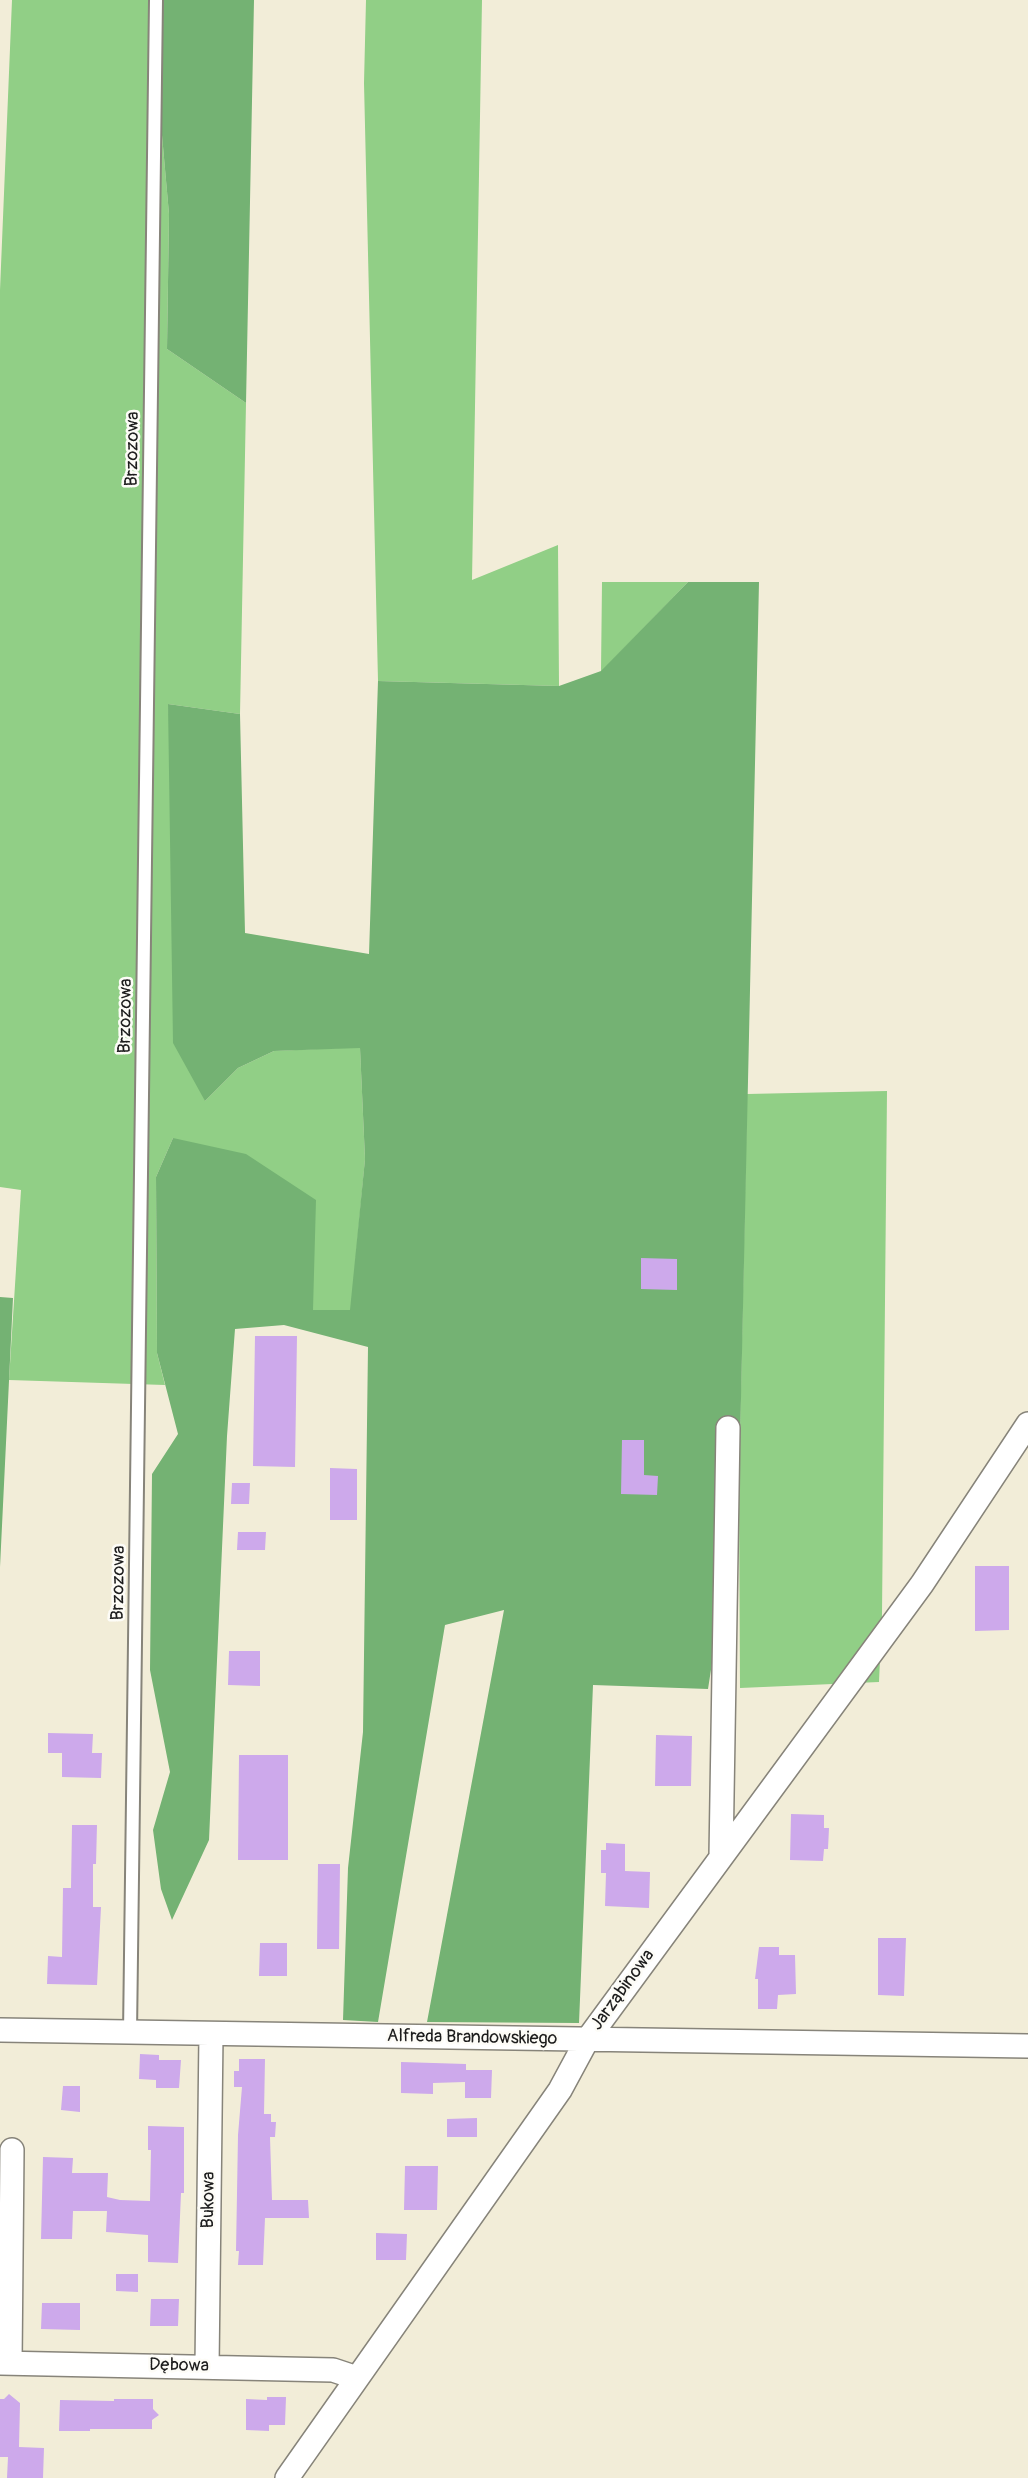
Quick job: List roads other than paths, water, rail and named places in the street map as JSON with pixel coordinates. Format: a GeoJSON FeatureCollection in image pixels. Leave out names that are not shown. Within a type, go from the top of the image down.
{"type":"FeatureCollection","features":[{"type":"Feature","properties":{"kind":"street","name":"Jarząbinowa"},"geometry":{"type":"LineString","coordinates":[[287,2478],[560,2090],[587,2040],[922,1584],[1028,1424]]}},
{"type":"Feature","properties":{"kind":"street"},"geometry":{"type":"LineString","coordinates":[[721,1857],[728,1428]]}},
{"type":"Feature","properties":{"kind":"street","name":"Alfreda Brandowskiego"},"geometry":{"type":"LineString","coordinates":[[0,2030],[1028,2046]]}},
{"type":"Feature","properties":{"kind":"street","name":"Bukowa"},"geometry":{"type":"LineString","coordinates":[[207,2367],[211,2034]]}},
{"type":"Feature","properties":{"kind":"street"},"geometry":{"type":"LineString","coordinates":[[5,2363],[12,2150]]}},
{"type":"Feature","properties":{"kind":"street","name":"Dębowa"},"geometry":{"type":"LineString","coordinates":[[5,2363],[333,2370],[357,2378]]}},
{"type":"Feature","properties":{"kind":"lane","name":"Brzozowa"},"geometry":{"type":"LineString","coordinates":[[130,2032],[156,0]]}}]}
